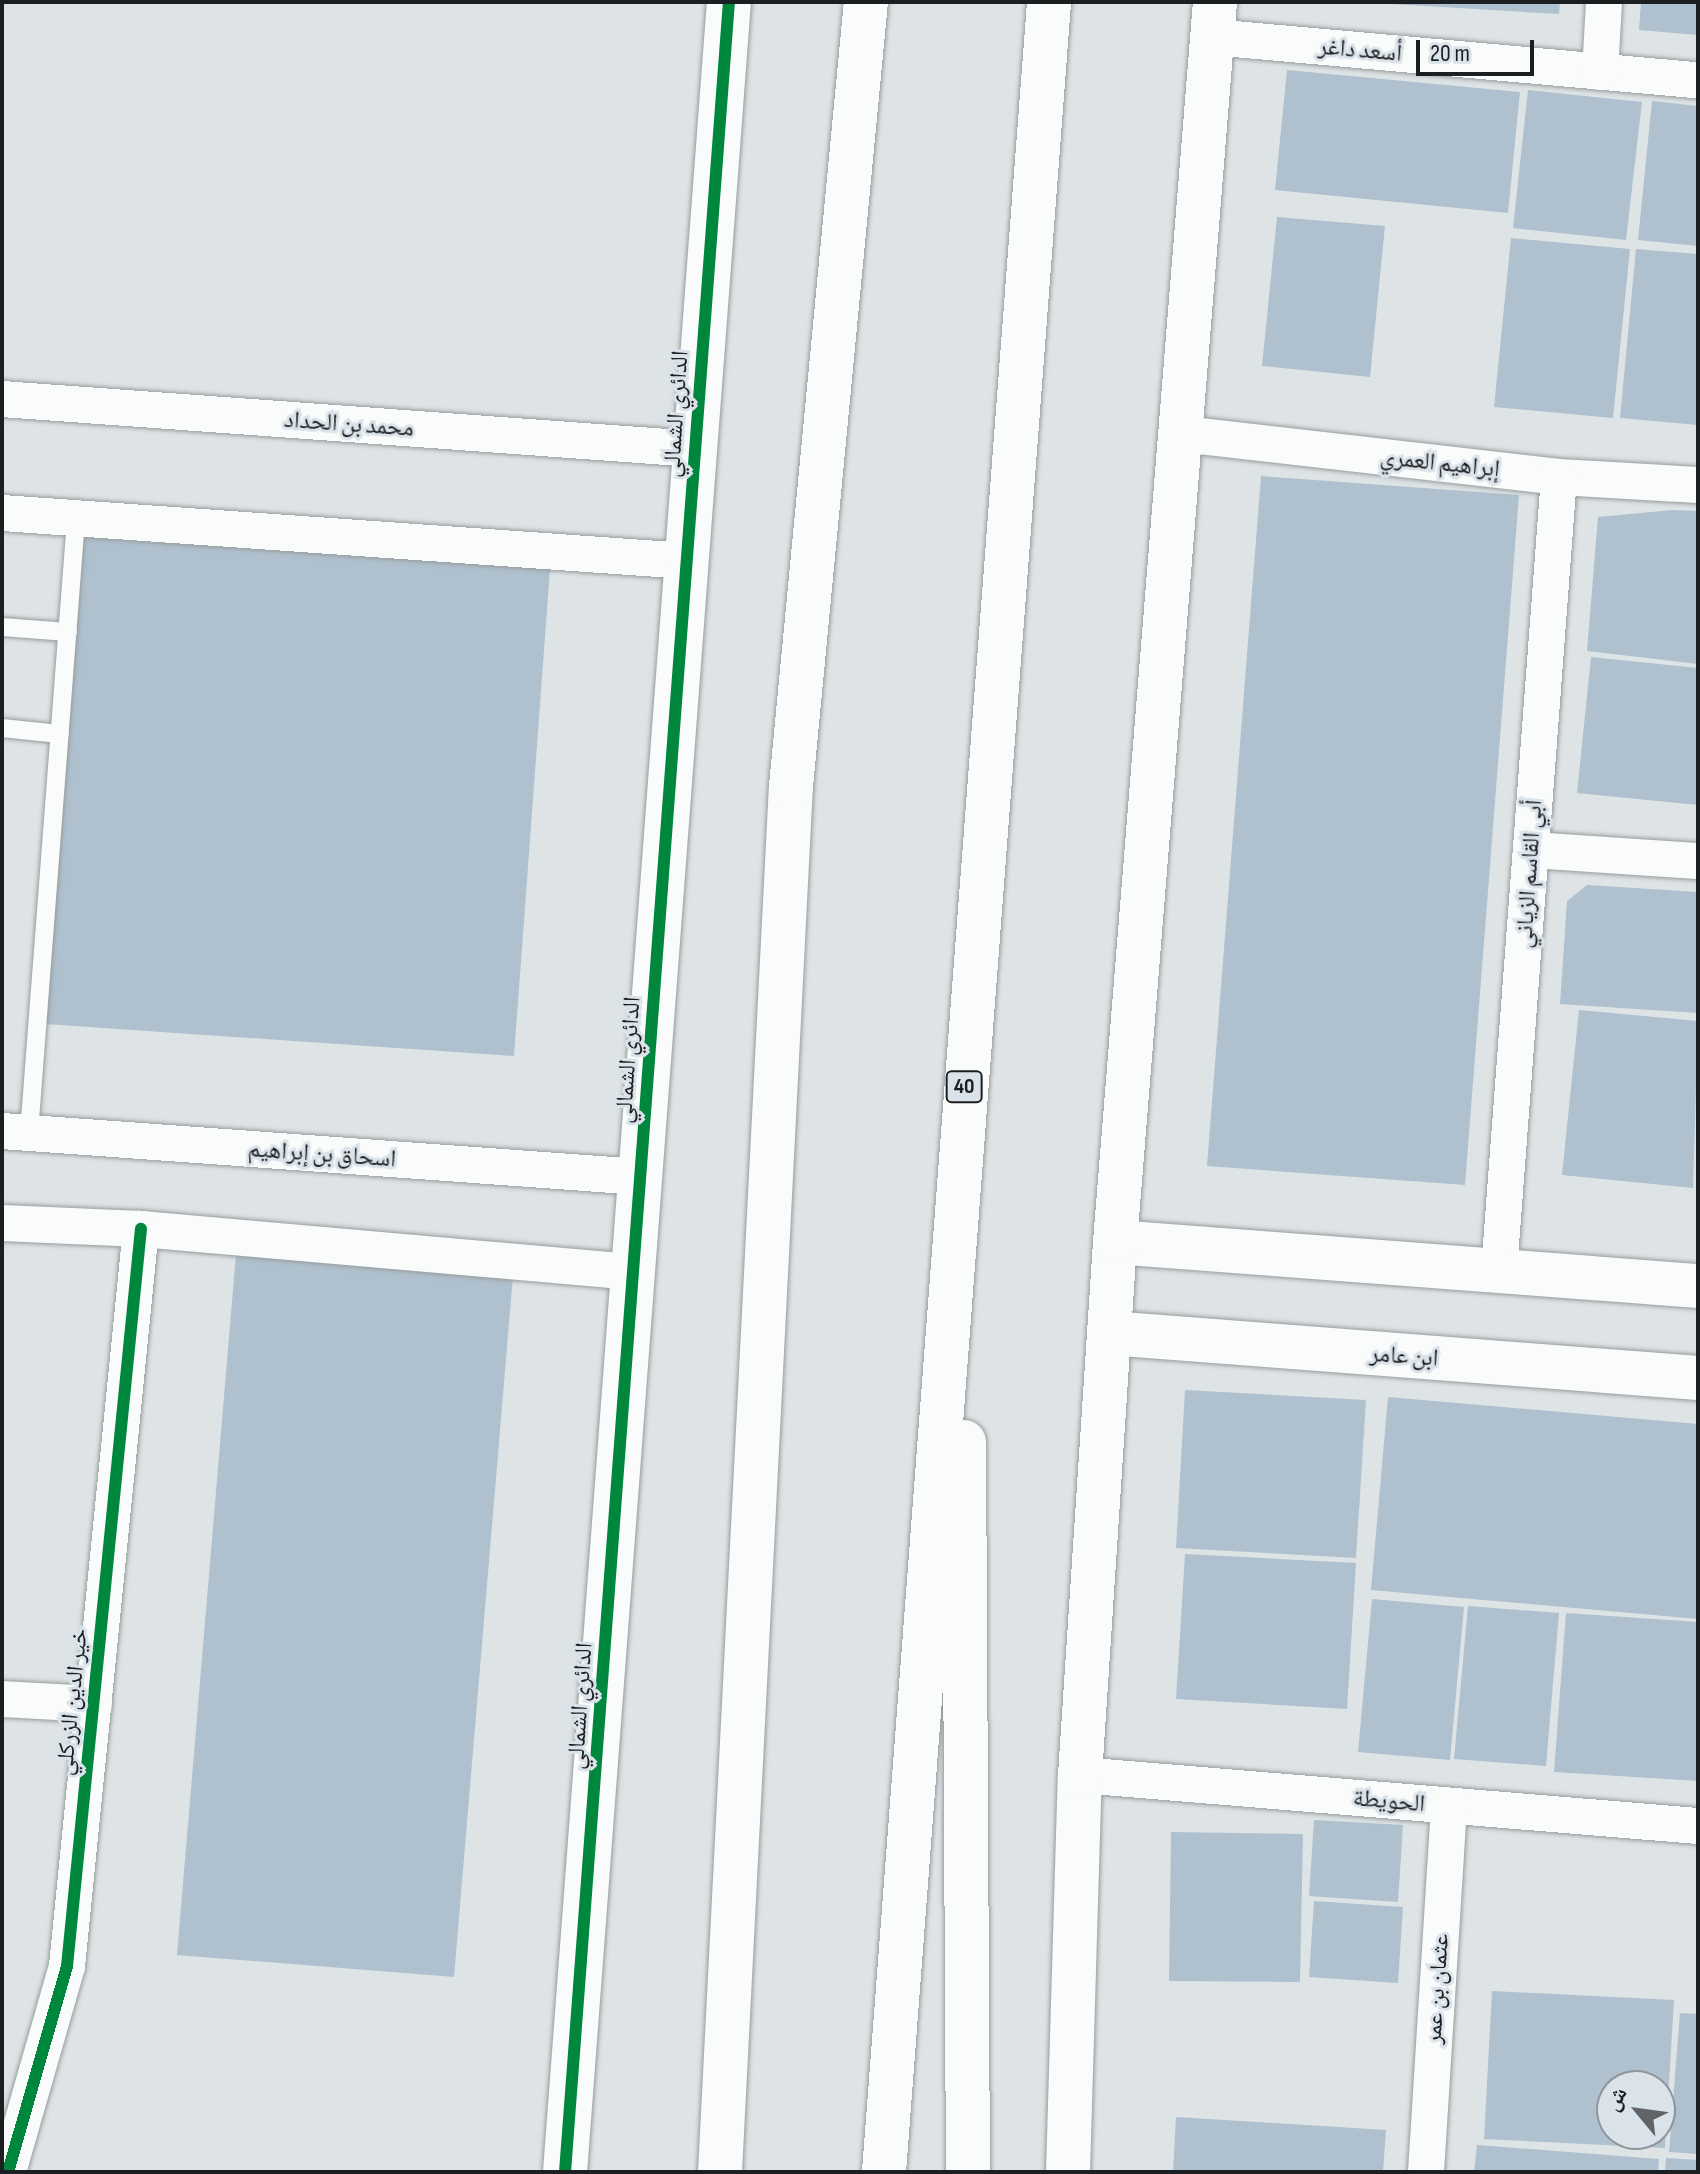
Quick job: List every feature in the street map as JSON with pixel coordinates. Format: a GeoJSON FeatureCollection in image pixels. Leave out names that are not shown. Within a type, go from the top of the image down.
{"type":"FeatureCollection","features":[{"type":"Feature","properties":{"kind":"main road","name":"الدائري الشمالي"},"geometry":{"type":"LineString","coordinates":[[565,2172],[729,2]]}},
{"type":"Feature","properties":{"kind":"main road"},"geometry":{"type":"LineString","coordinates":[[720,2172],[791,786],[866,2]]}},
{"type":"Feature","properties":{"kind":"main road","name":"40"},"geometry":{"type":"LineString","coordinates":[[884,2172],[1049,2]]}},
{"type":"Feature","properties":{"kind":"main road"},"geometry":{"type":"LineString","coordinates":[[1032,209],[1070,2]]}},
{"type":"Feature","properties":{"kind":"main road"},"geometry":{"type":"LineString","coordinates":[[1068,2172],[1080,1775],[1115,1242],[1147,798],[1182,434],[1214,20]]}},
{"type":"Feature","properties":{"kind":"main road"},"geometry":{"type":"LineString","coordinates":[[964,1091],[968,2172]]}},
{"type":"Feature","properties":{"kind":"main road"},"geometry":{"type":"LineString","coordinates":[[1115,1242],[1698,1286]]}},
{"type":"Feature","properties":{"kind":"main road","name":"ابن عامر"},"geometry":{"type":"LineString","coordinates":[[1109,1333],[1698,1378]]}},
{"type":"Feature","properties":{"kind":"main road"},"geometry":{"type":"LineString","coordinates":[[701,2172],[729,2020]]}},
{"type":"Feature","properties":{"kind":"main road"},"geometry":{"type":"LineString","coordinates":[[710,2172],[729,2020]]}},
{"type":"Feature","properties":{"kind":"street"},"geometry":{"type":"LineString","coordinates":[[1600,72],[1604,2]]}},
{"type":"Feature","properties":{"kind":"street","name":"أسعد داغر"},"geometry":{"type":"LineString","coordinates":[[1214,20],[1600,72],[1698,80]]}},
{"type":"Feature","properties":{"kind":"street","name":"محمد بن الحداد"},"geometry":{"type":"LineString","coordinates":[[2,399],[695,449]]}},
{"type":"Feature","properties":{"kind":"street","name":"إبراهيم العمري"},"geometry":{"type":"LineString","coordinates":[[1182,434],[1559,477],[1698,485]]}},
{"type":"Feature","properties":{"kind":"street","name":"أبي القاسم الزياني"},"geometry":{"type":"LineString","coordinates":[[1499,1271],[1559,477]]}},
{"type":"Feature","properties":{"kind":"street"},"geometry":{"type":"LineString","coordinates":[[2,513],[687,561]]}},
{"type":"Feature","properties":{"kind":"street"},"geometry":{"type":"LineString","coordinates":[[1531,850],[1698,861]]}},
{"type":"Feature","properties":{"kind":"street","name":"اسحاق بن إبراهيم"},"geometry":{"type":"LineString","coordinates":[[16,1132],[641,1177]]}},
{"type":"Feature","properties":{"kind":"street"},"geometry":{"type":"LineString","coordinates":[[2,1223],[141,1229],[634,1272]]}},
{"type":"Feature","properties":{"kind":"street","name":"خير الدين الزركلي"},"geometry":{"type":"LineString","coordinates":[[8,2172],[12,2122],[67,1966],[141,1229]]}},
{"type":"Feature","properties":{"kind":"street"},"geometry":{"type":"LineString","coordinates":[[2,1699],[94,1704]]}},
{"type":"Feature","properties":{"kind":"street","name":"الحويطة"},"geometry":{"type":"LineString","coordinates":[[1080,1775],[1698,1826]]}},
{"type":"Feature","properties":{"kind":"street","name":"عثمان بن عمر"},"geometry":{"type":"LineString","coordinates":[[1426,2172],[1449,1806]]}},
{"type":"Feature","properties":{"kind":"lane"},"geometry":{"type":"LineString","coordinates":[[16,1132],[60,734],[76,519]]}},
{"type":"Feature","properties":{"kind":"lane"},"geometry":{"type":"LineString","coordinates":[[2,627],[68,632]]}},
{"type":"Feature","properties":{"kind":"lane"},"geometry":{"type":"LineString","coordinates":[[2,728],[60,734]]}},
{"type":"Feature","properties":{"kind":"building"},"geometry":{"type":"Polygon","coordinates":[[[1357,2],[1560,2],[1559,14],[1357,2]]]}},
{"type":"Feature","properties":{"kind":"building"},"geometry":{"type":"Polygon","coordinates":[[[1641,2],[1698,2],[1698,35],[1639,30],[1641,2]]]}},
{"type":"Feature","properties":{"kind":"building"},"geometry":{"type":"Polygon","coordinates":[[[1287,70],[1520,92],[1508,213],[1275,190],[1287,70]]]}},
{"type":"Feature","properties":{"kind":"building"},"geometry":{"type":"Polygon","coordinates":[[[1528,90],[1642,102],[1626,240],[1513,228],[1528,90]]]}},
{"type":"Feature","properties":{"kind":"building"},"geometry":{"type":"Polygon","coordinates":[[[1652,101],[1698,106],[1698,246],[1638,240],[1652,101]]]}},
{"type":"Feature","properties":{"kind":"building"},"geometry":{"type":"Polygon","coordinates":[[[1277,217],[1385,226],[1370,377],[1262,366],[1277,217]]]}},
{"type":"Feature","properties":{"kind":"building"},"geometry":{"type":"Polygon","coordinates":[[[1511,238],[1630,249],[1613,418],[1494,407],[1511,238]]]}},
{"type":"Feature","properties":{"kind":"building"},"geometry":{"type":"Polygon","coordinates":[[[1636,249],[1698,254],[1698,425],[1620,418],[1636,249]]]}},
{"type":"Feature","properties":{"kind":"building"},"geometry":{"type":"Polygon","coordinates":[[[1261,476],[1519,495],[1465,1185],[1207,1166],[1261,476]]]}},
{"type":"Feature","properties":{"kind":"building"},"geometry":{"type":"Polygon","coordinates":[[[1673,510],[1698,511],[1698,664],[1587,651],[1598,517],[1673,510]]]}},
{"type":"Feature","properties":{"kind":"building"},"geometry":{"type":"Polygon","coordinates":[[[80,537],[550,569],[514,1056],[45,1024],[80,537]]]}},
{"type":"Feature","properties":{"kind":"building"},"geometry":{"type":"Polygon","coordinates":[[[1591,657],[1698,668],[1698,805],[1577,793],[1591,657]]]}},
{"type":"Feature","properties":{"kind":"building"},"geometry":{"type":"Polygon","coordinates":[[[1587,885],[1698,892],[1698,1013],[1560,1004],[1567,901],[1587,885]]]}},
{"type":"Feature","properties":{"kind":"building"},"geometry":{"type":"Polygon","coordinates":[[[1579,1010],[1698,1021],[1693,1188],[1562,1175],[1579,1010]]]}},
{"type":"Feature","properties":{"kind":"building"},"geometry":{"type":"Polygon","coordinates":[[[236,1254],[513,1276],[454,1977],[177,1955],[236,1254]]]}},
{"type":"Feature","properties":{"kind":"building"},"geometry":{"type":"Polygon","coordinates":[[[1185,1390],[1366,1400],[1356,1558],[1176,1548],[1185,1390]]]}},
{"type":"Feature","properties":{"kind":"building"},"geometry":{"type":"Polygon","coordinates":[[[1388,1397],[1698,1424],[1698,1619],[1371,1590],[1388,1397]]]}},
{"type":"Feature","properties":{"kind":"building"},"geometry":{"type":"Polygon","coordinates":[[[1185,1554],[1356,1563],[1347,1709],[1176,1699],[1185,1554]]]}},
{"type":"Feature","properties":{"kind":"building"},"geometry":{"type":"Polygon","coordinates":[[[1372,1599],[1464,1607],[1450,1760],[1358,1752],[1372,1599]]]}},
{"type":"Feature","properties":{"kind":"building"},"geometry":{"type":"Polygon","coordinates":[[[1468,1606],[1559,1613],[1546,1766],[1454,1759],[1468,1606]]]}},
{"type":"Feature","properties":{"kind":"building"},"geometry":{"type":"Polygon","coordinates":[[[1566,1613],[1698,1622],[1698,1781],[1554,1772],[1566,1613]]]}},
{"type":"Feature","properties":{"kind":"building"},"geometry":{"type":"Polygon","coordinates":[[[1314,1820],[1403,1825],[1398,1902],[1309,1896],[1314,1820]]]}},
{"type":"Feature","properties":{"kind":"building"},"geometry":{"type":"Polygon","coordinates":[[[1171,1832],[1303,1834],[1300,1982],[1169,1981],[1171,1832]]]}},
{"type":"Feature","properties":{"kind":"building"},"geometry":{"type":"Polygon","coordinates":[[[1314,1901],[1403,1907],[1398,1983],[1309,1977],[1314,1901]]]}},
{"type":"Feature","properties":{"kind":"building"},"geometry":{"type":"Polygon","coordinates":[[[1492,1991],[1674,2000],[1670,2070],[1596,2070],[1596,2145],[1484,2139],[1492,1991]]]}},
{"type":"Feature","properties":{"kind":"building"},"geometry":{"type":"Polygon","coordinates":[[[1680,2013],[1698,2014],[1698,2154],[1669,2152],[1676,2150],[1675,2070],[1680,2013]]]}},
{"type":"Feature","properties":{"kind":"building"},"geometry":{"type":"Polygon","coordinates":[[[1176,2117],[1386,2130],[1383,2172],[1173,2172],[1176,2117]]]}},
{"type":"Feature","properties":{"kind":"building"},"geometry":{"type":"Polygon","coordinates":[[[1477,2145],[1659,2159],[1658,2172],[1474,2172],[1477,2145]]]}},
{"type":"Feature","properties":{"kind":"building"},"geometry":{"type":"Polygon","coordinates":[[[1666,2158],[1698,2160],[1698,2172],[1665,2172],[1666,2158]]]}},
{"type":"Feature","properties":{"kind":"cycle path"},"geometry":{"type":"LineString","coordinates":[[565,2172],[729,2]]}},
{"type":"Feature","properties":{"kind":"cycle path"},"geometry":{"type":"LineString","coordinates":[[8,2172],[67,1966],[141,1229]]}}]}
